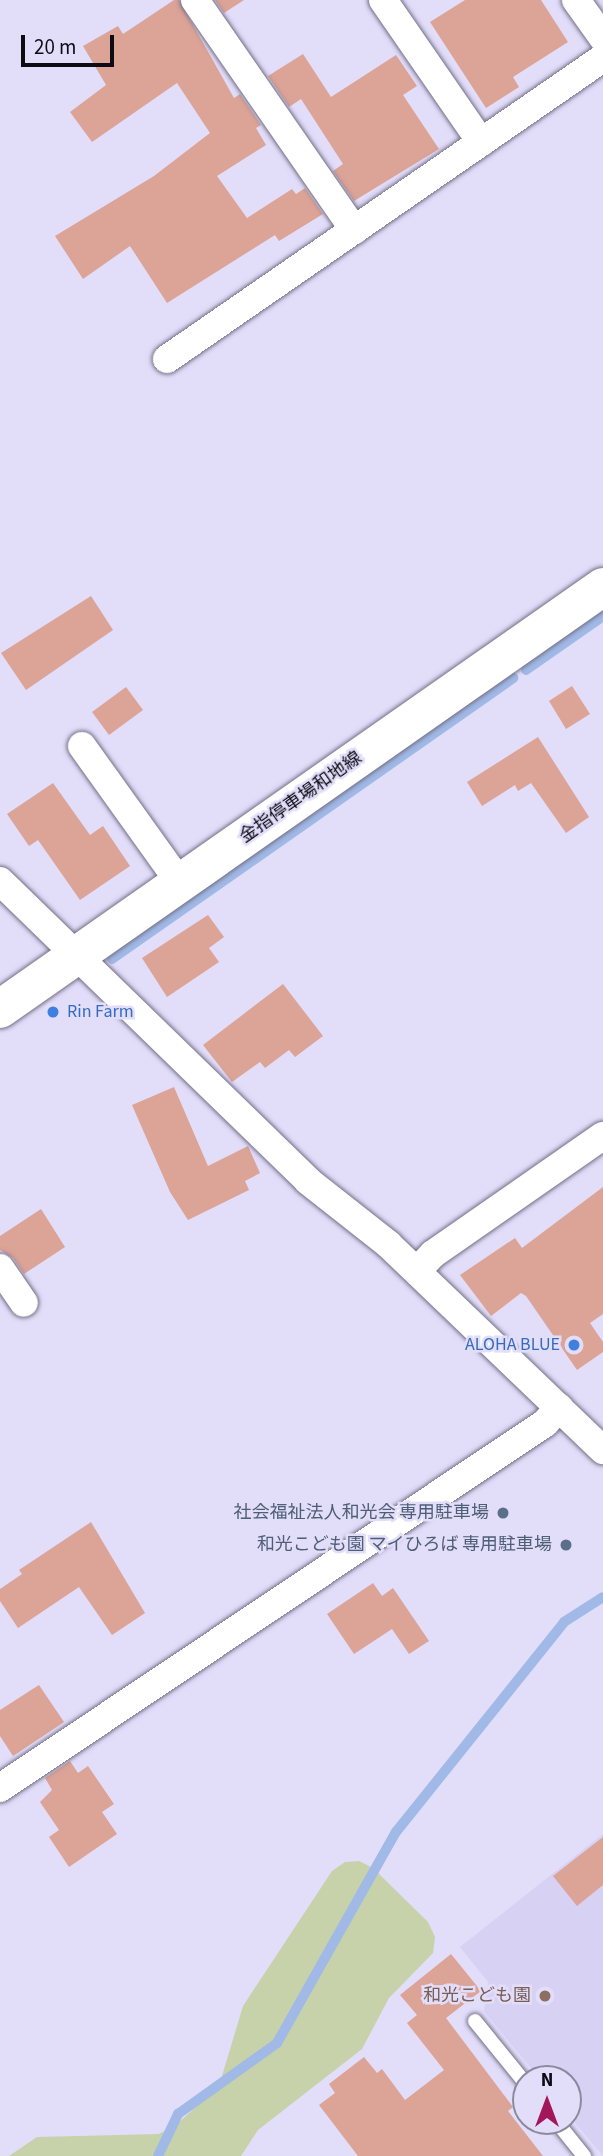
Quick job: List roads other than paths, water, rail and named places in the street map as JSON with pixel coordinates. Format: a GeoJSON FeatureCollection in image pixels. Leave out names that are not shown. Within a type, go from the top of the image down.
{"type":"FeatureCollection","features":[{"type":"Feature","properties":{"kind":"main road","name":"金指停車場和地線"},"geometry":{"type":"LineString","coordinates":[[0,1009],[603,587]]}},
{"type":"Feature","properties":{"kind":"street"},"geometry":{"type":"LineString","coordinates":[[195,0],[354,230]]}},
{"type":"Feature","properties":{"kind":"street"},"geometry":{"type":"LineString","coordinates":[[383,0],[481,142]]}},
{"type":"Feature","properties":{"kind":"street"},"geometry":{"type":"LineString","coordinates":[[576,0],[603,38]]}},
{"type":"Feature","properties":{"kind":"street"},"geometry":{"type":"LineString","coordinates":[[167,359],[603,58]]}},
{"type":"Feature","properties":{"kind":"street"},"geometry":{"type":"LineString","coordinates":[[82,746],[180,883]]}},
{"type":"Feature","properties":{"kind":"street"},"geometry":{"type":"LineString","coordinates":[[0,881],[74,957],[318,1189],[417,1271],[603,1450]]}},
{"type":"Feature","properties":{"kind":"street"},"geometry":{"type":"LineString","coordinates":[[417,1271],[433,1254],[603,1136]]}},
{"type":"Feature","properties":{"kind":"street"},"geometry":{"type":"LineString","coordinates":[[0,1268],[24,1303]]}},
{"type":"Feature","properties":{"kind":"street"},"geometry":{"type":"LineString","coordinates":[[0,1788],[545,1423],[559,1408]]}},
{"type":"Feature","properties":{"kind":"lane"},"geometry":{"type":"LineString","coordinates":[[475,2021],[512,2067]]}},
{"type":"Feature","properties":{"kind":"lane"},"geometry":{"type":"LineString","coordinates":[[567,2135],[584,2156]]}},
{"type":"Feature","properties":{"kind":"waterway"},"geometry":{"type":"LineString","coordinates":[[526,670],[603,616]]}},
{"type":"Feature","properties":{"kind":"waterway"},"geometry":{"type":"LineString","coordinates":[[112,959],[513,678]]}},
{"type":"Feature","properties":{"kind":"waterway"},"geometry":{"type":"LineString","coordinates":[[158,2156],[178,2114],[277,2043],[396,1832],[564,1622],[603,1597]]}},
{"type":"Feature","properties":{"kind":"place","name":"Rin Farm"},"geometry":{"type":"Point","coordinates":[53,1012]}},
{"type":"Feature","properties":{"kind":"place","name":"ALOHA BLUE"},"geometry":{"type":"Point","coordinates":[574,1345]}},
{"type":"Feature","properties":{"kind":"place","name":"社会福祉法人和光会 専用駐車場"},"geometry":{"type":"Point","coordinates":[503,1513]}},
{"type":"Feature","properties":{"kind":"place","name":"和光こども園 マイひろば 専用駐車場"},"geometry":{"type":"Point","coordinates":[566,1545]}},
{"type":"Feature","properties":{"kind":"place","name":"和光こども園"},"geometry":{"type":"Point","coordinates":[545,1996]}}]}
